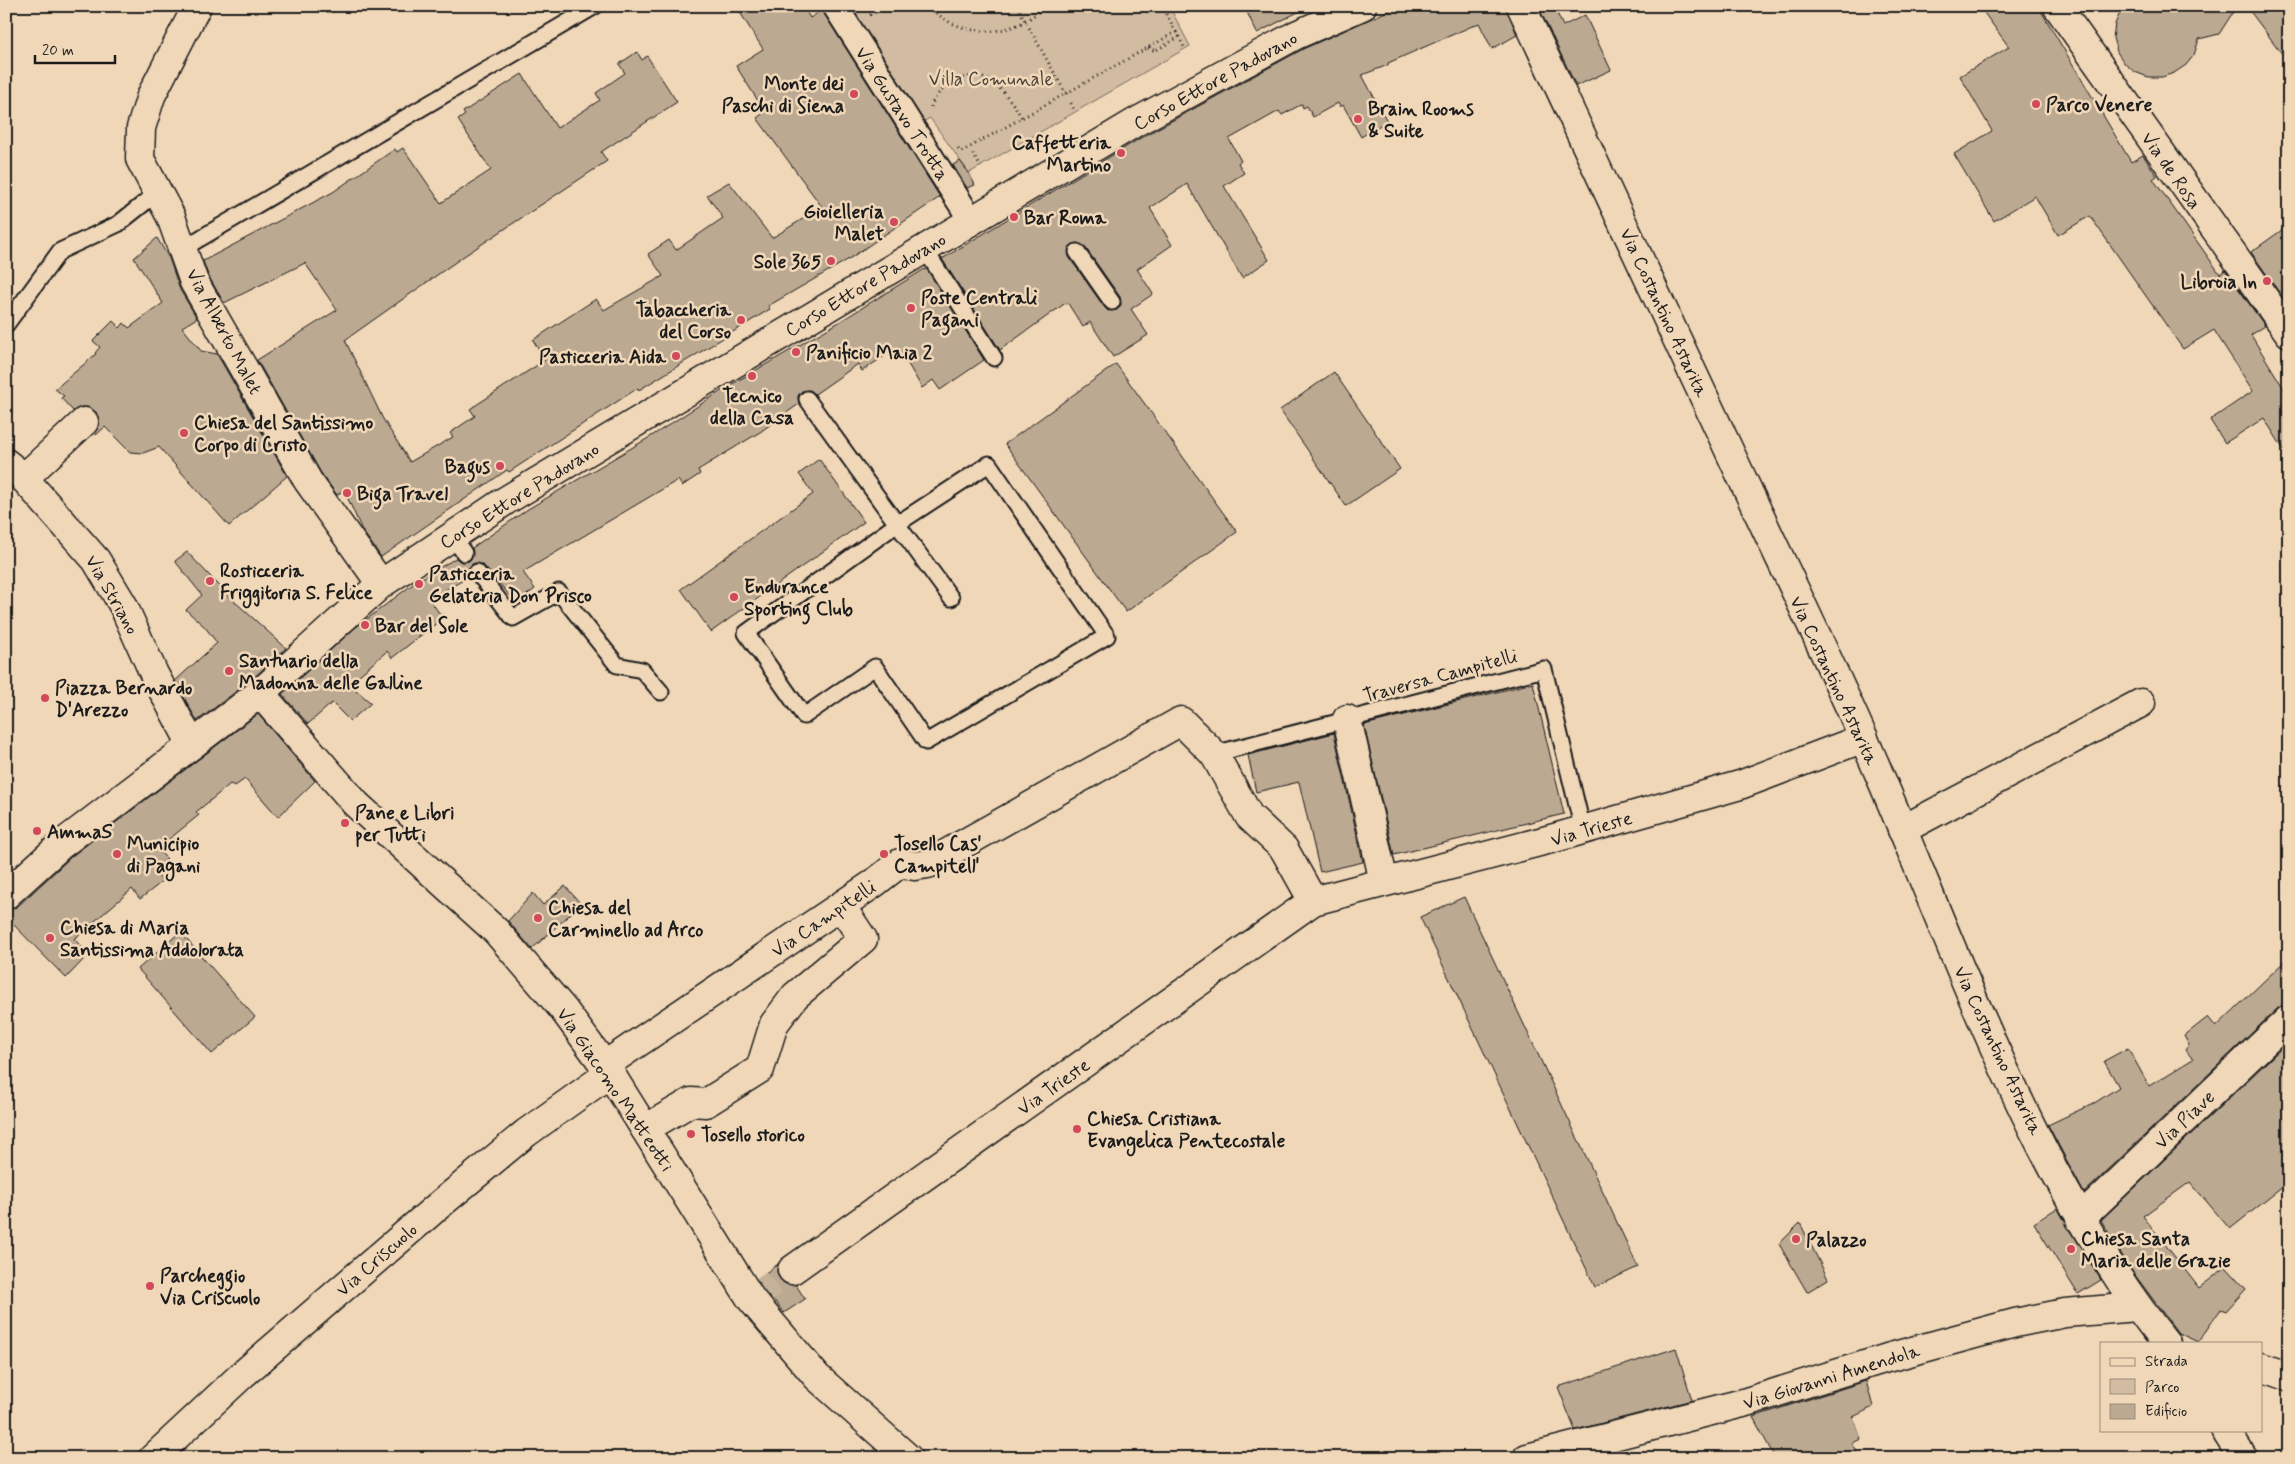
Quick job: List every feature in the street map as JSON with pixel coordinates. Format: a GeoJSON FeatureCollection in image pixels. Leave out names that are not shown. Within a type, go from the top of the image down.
{"type":"FeatureCollection","features":[{"type":"Feature","properties":{"kind":"street","name":"Via Alberto Malet"},"geometry":{"type":"LineString","coordinates":[[197,6],[151,96],[141,128],[140,159],[171,217],[194,282],[308,481],[381,584]]}},
{"type":"Feature","properties":{"kind":"street","name":"Via Gustavo Trotta"},"geometry":{"type":"LineString","coordinates":[[835,6],[971,220]]}},
{"type":"Feature","properties":{"kind":"street","name":"Corso Ettore Padovano"},"geometry":{"type":"LineString","coordinates":[[260,693],[381,584],[458,545],[505,501],[773,350],[924,248],[971,220],[1035,191],[1136,122],[1287,39],[1362,6]]}},
{"type":"Feature","properties":{"kind":"street","name":"Via Costantino Astarita"},"geometry":{"type":"LineString","coordinates":[[1521,6],[1864,738],[2017,1096],[2080,1219],[2137,1307],[2165,1342]]}},
{"type":"Feature","properties":{"kind":"street","name":"Via de Rosa"},"geometry":{"type":"LineString","coordinates":[[2057,6],[2289,333]]}},
{"type":"Feature","properties":{"kind":"street"},"geometry":{"type":"LineString","coordinates":[[15,470],[84,422]]}},
{"type":"Feature","properties":{"kind":"street","name":"Via Striano"},"geometry":{"type":"LineString","coordinates":[[15,470],[100,567],[124,605],[154,674],[192,745]]}},
{"type":"Feature","properties":{"kind":"street"},"geometry":{"type":"LineString","coordinates":[[6,895],[62,844],[260,693]]}},
{"type":"Feature","properties":{"kind":"street","name":"Via Giacomo Matteotti"},"geometry":{"type":"LineString","coordinates":[[260,693],[356,804],[496,931],[564,1009],[607,1069],[751,1299],[818,1377],[908,1458]]}},
{"type":"Feature","properties":{"kind":"street"},"geometry":{"type":"LineString","coordinates":[[1902,830],[2141,703]]}},
{"type":"Feature","properties":{"kind":"street","name":"Via Campitelli"},"geometry":{"type":"LineString","coordinates":[[607,1069],[900,863],[915,866],[928,864],[1181,720],[1214,754]]}},
{"type":"Feature","properties":{"kind":"street"},"geometry":{"type":"LineString","coordinates":[[1347,720],[1384,882]]}},
{"type":"Feature","properties":{"kind":"street","name":"Via Trieste"},"geometry":{"type":"LineString","coordinates":[[792,1270],[1313,901],[1583,830],[1740,786],[1864,738]]}},
{"type":"Feature","properties":{"kind":"street"},"geometry":{"type":"LineString","coordinates":[[1214,754],[1249,816],[1284,849],[1313,901]]}},
{"type":"Feature","properties":{"kind":"street"},"geometry":{"type":"LineString","coordinates":[[645,1129],[690,1102],[706,1103],[760,1069],[774,1024],[795,996],[863,939],[840,906]]}},
{"type":"Feature","properties":{"kind":"street","name":"Via Piave"},"geometry":{"type":"LineString","coordinates":[[2080,1219],[2289,1020]]}},
{"type":"Feature","properties":{"kind":"street","name":"Via Criscuolo"},"geometry":{"type":"LineString","coordinates":[[153,1458],[239,1372],[526,1133],[607,1069]]}},
{"type":"Feature","properties":{"kind":"street","name":"Via Giovanni Amendola"},"geometry":{"type":"LineString","coordinates":[[1527,1458],[1743,1403],[1888,1358],[2015,1323],[2065,1313],[2137,1307]]}},
{"type":"Feature","properties":{"kind":"street"},"geometry":{"type":"LineString","coordinates":[[2262,1367],[2289,1377]]}},
{"type":"Feature","properties":{"kind":"street"},"geometry":{"type":"LineString","coordinates":[[2226,1432],[2244,1458]]}},
{"type":"Feature","properties":{"kind":"lane"},"geometry":{"type":"LineString","coordinates":[[182,250],[594,6]]}},
{"type":"Feature","properties":{"kind":"lane"},"geometry":{"type":"LineString","coordinates":[[6,325],[60,251],[118,224],[157,193]]}},
{"type":"Feature","properties":{"kind":"lane"},"geometry":{"type":"LineString","coordinates":[[924,248],[994,358]]}},
{"type":"Feature","properties":{"kind":"lane"},"geometry":{"type":"LineString","coordinates":[[1077,252],[1112,302]]}},
{"type":"Feature","properties":{"kind":"lane"},"geometry":{"type":"LineString","coordinates":[[807,399],[951,598]]}},
{"type":"Feature","properties":{"kind":"lane"},"geometry":{"type":"LineString","coordinates":[[989,464],[1107,636],[926,742],[875,667],[804,716],[746,633],[897,524],[989,464]]}},
{"type":"Feature","properties":{"kind":"lane"},"geometry":{"type":"LineString","coordinates":[[477,572],[513,618],[559,592],[617,664],[642,670],[662,692]]}},
{"type":"Feature","properties":{"kind":"lane","name":"Traversa Campitelli"},"geometry":{"type":"LineString","coordinates":[[1214,754],[1544,669],[1583,830]]}},
{"type":"Feature","properties":{"kind":"path"},"geometry":{"type":"LineString","coordinates":[[867,17],[887,6]]}},
{"type":"Feature","properties":{"kind":"path"},"geometry":{"type":"LineString","coordinates":[[930,6],[937,15],[961,28],[988,32],[1013,28],[1026,21],[1044,6]]}},
{"type":"Feature","properties":{"kind":"path"},"geometry":{"type":"LineString","coordinates":[[1017,6],[1066,94]]}},
{"type":"Feature","properties":{"kind":"path"},"geometry":{"type":"LineString","coordinates":[[1162,6],[1185,49]]}},
{"type":"Feature","properties":{"kind":"path"},"geometry":{"type":"LineString","coordinates":[[961,152],[1176,32]]}},
{"type":"Feature","properties":{"kind":"path"},"geometry":{"type":"LineString","coordinates":[[1148,48],[1155,51],[1179,37]]}},
{"type":"Feature","properties":{"kind":"path"},"geometry":{"type":"LineString","coordinates":[[932,116],[930,107],[933,99],[947,86],[961,78],[976,75],[994,83],[1010,98],[1022,118]]}},
{"type":"Feature","properties":{"kind":"path"},"geometry":{"type":"LineString","coordinates":[[1071,103],[1075,112]]}},
{"type":"Feature","properties":{"kind":"path"},"geometry":{"type":"LineString","coordinates":[[973,154],[980,167]]}},
{"type":"Feature","properties":{"kind":"green space","name":"Villa Comunale"},"geometry":{"type":"Polygon","coordinates":[[[845,6],[1169,6],[1190,46],[969,173],[930,118],[919,124],[845,6]]]}},
{"type":"Feature","properties":{"kind":"building"},"geometry":{"type":"Polygon","coordinates":[[[736,6],[803,6],[810,18],[822,10],[940,197],[849,259],[768,306],[770,309],[639,390],[638,388],[509,472],[507,470],[381,557],[362,530],[344,490],[337,495],[321,473],[257,360],[337,310],[305,263],[224,303],[208,275],[203,261],[333,192],[395,149],[397,152],[403,148],[441,203],[491,170],[458,120],[465,115],[463,112],[522,74],[557,128],[600,100],[596,93],[625,73],[619,64],[637,52],[642,60],[647,56],[677,102],[601,152],[607,161],[464,256],[345,340],[383,419],[410,462],[453,437],[450,433],[475,416],[470,409],[545,360],[533,340],[596,299],[604,310],[663,276],[648,254],[669,240],[676,250],[723,218],[707,195],[729,182],[772,238],[822,207],[757,118],[765,112],[736,66],[763,49],[736,6]]]}},
{"type":"Feature","properties":{"kind":"building"},"geometry":{"type":"Polygon","coordinates":[[[1244,6],[1310,6],[1257,33],[1244,6]]]}},
{"type":"Feature","properties":{"kind":"building"},"geometry":{"type":"Polygon","coordinates":[[[1399,6],[1506,6],[1517,35],[1492,49],[1479,23],[1362,75],[1387,121],[1361,137],[1343,105],[1340,107],[1338,103],[1313,117],[1307,106],[1303,108],[1302,104],[1282,115],[1279,111],[1229,139],[1241,161],[1238,163],[1244,173],[1224,186],[1269,260],[1242,278],[1187,184],[1150,208],[1172,245],[1137,269],[1153,294],[1131,309],[1148,335],[1113,357],[1090,322],[1083,327],[1067,302],[1000,350],[942,259],[1144,136],[1303,49],[1399,6]],[[1077,243],[1069,248],[1069,257],[1105,308],[1108,311],[1117,310],[1121,306],[1120,297],[1085,247],[1077,243]]]}},
{"type":"Feature","properties":{"kind":"building"},"geometry":{"type":"Polygon","coordinates":[[[1538,6],[1569,6],[1557,13],[1563,26],[1585,15],[1611,70],[1576,86],[1538,6]]]}},
{"type":"Feature","properties":{"kind":"building"},"geometry":{"type":"Polygon","coordinates":[[[1979,6],[2038,6],[2131,162],[2143,155],[2157,176],[2153,179],[2220,274],[2225,270],[2265,326],[2251,335],[2289,397],[2289,458],[2264,418],[2225,443],[2210,420],[2253,391],[2214,330],[2183,349],[2090,216],[2058,235],[2035,196],[1994,221],[1954,154],[1992,131],[1960,76],[2009,47],[1979,6]]]}},
{"type":"Feature","properties":{"kind":"building"},"geometry":{"type":"Polygon","coordinates":[[[2123,6],[2237,6],[2219,34],[2199,39],[2194,55],[2186,65],[2174,73],[2162,77],[2148,77],[2135,72],[2125,64],[2117,52],[2113,38],[2115,24],[2123,6]]]}},
{"type":"Feature","properties":{"kind":"building"},"geometry":{"type":"Polygon","coordinates":[[[2246,6],[2289,6],[2289,63],[2246,6]]]}},
{"type":"Feature","properties":{"kind":"building"},"geometry":{"type":"Polygon","coordinates":[[[960,161],[975,185],[967,188],[953,165],[960,161]]]}},
{"type":"Feature","properties":{"kind":"building"},"geometry":{"type":"Polygon","coordinates":[[[2289,225],[2289,304],[2288,305],[2251,252],[2289,225]]]}},
{"type":"Feature","properties":{"kind":"building","name":"Chiesa del Santissimo Corpo di Cristo"},"geometry":{"type":"Polygon","coordinates":[[[157,238],[169,258],[180,290],[197,318],[182,327],[201,351],[217,354],[287,476],[229,526],[159,447],[143,453],[130,452],[105,427],[96,435],[99,419],[96,412],[88,407],[80,407],[73,411],[61,398],[64,396],[55,389],[96,354],[100,347],[93,341],[113,321],[120,328],[124,323],[129,328],[163,303],[134,258],[157,238]]]}},
{"type":"Feature","properties":{"kind":"building"},"geometry":{"type":"Polygon","coordinates":[[[927,269],[984,360],[940,390],[933,380],[922,388],[898,347],[862,371],[858,364],[815,394],[810,390],[802,391],[798,396],[799,404],[760,432],[698,470],[700,474],[682,486],[678,480],[523,572],[535,589],[516,603],[484,566],[476,563],[472,564],[468,569],[469,577],[429,599],[443,618],[392,658],[387,651],[349,684],[371,703],[350,721],[332,703],[308,724],[282,694],[355,628],[417,581],[456,558],[461,562],[469,561],[473,556],[472,548],[528,509],[650,437],[732,384],[927,269]]]}},
{"type":"Feature","properties":{"kind":"building"},"geometry":{"type":"Polygon","coordinates":[[[1116,364],[1237,532],[1126,612],[1005,444],[1116,364]]]}},
{"type":"Feature","properties":{"kind":"building"},"geometry":{"type":"Polygon","coordinates":[[[1334,372],[1400,469],[1346,506],[1280,410],[1334,372]]]}},
{"type":"Feature","properties":{"kind":"building"},"geometry":{"type":"Polygon","coordinates":[[[819,459],[864,522],[711,632],[681,589],[813,494],[799,474],[819,459]]]}},
{"type":"Feature","properties":{"kind":"building","name":"Santuario della Madonna delle Galline"},"geometry":{"type":"Polygon","coordinates":[[[187,552],[233,600],[286,648],[250,681],[197,721],[175,681],[217,643],[205,627],[186,610],[202,595],[175,561],[187,552]]]}},
{"type":"Feature","properties":{"kind":"building"},"geometry":{"type":"Polygon","coordinates":[[[1533,683],[1564,814],[1394,855],[1364,725],[1533,683]]]}},
{"type":"Feature","properties":{"kind":"building"},"geometry":{"type":"Polygon","coordinates":[[[258,714],[315,781],[278,817],[245,779],[235,786],[230,784],[196,812],[199,815],[157,849],[167,859],[153,871],[163,881],[140,899],[132,889],[74,939],[89,954],[66,978],[6,917],[6,910],[17,907],[72,856],[258,714]]]}},
{"type":"Feature","properties":{"kind":"building"},"geometry":{"type":"Polygon","coordinates":[[[1334,733],[1363,862],[1320,872],[1299,782],[1256,792],[1248,755],[1334,733]]]}},
{"type":"Feature","properties":{"kind":"building","name":"Chiesa del Carminello ad Arco"},"geometry":{"type":"Polygon","coordinates":[[[565,886],[581,904],[532,949],[508,921],[533,893],[543,905],[565,886]]]}},
{"type":"Feature","properties":{"kind":"building"},"geometry":{"type":"Polygon","coordinates":[[[1464,897],[1638,1267],[1595,1287],[1420,917],[1464,897]]]}},
{"type":"Feature","properties":{"kind":"building"},"geometry":{"type":"Polygon","coordinates":[[[180,932],[255,1017],[212,1054],[138,969],[180,932]]]}},
{"type":"Feature","properties":{"kind":"building"},"geometry":{"type":"Polygon","coordinates":[[[2289,957],[2289,1004],[2278,1008],[2084,1193],[2048,1125],[2096,1102],[2119,1087],[2104,1061],[2128,1048],[2149,1086],[2193,1059],[2185,1050],[2189,1045],[2184,1036],[2208,1017],[2216,1027],[2289,957]]]}},
{"type":"Feature","properties":{"kind":"building"},"geometry":{"type":"Polygon","coordinates":[[[2289,1041],[2289,1182],[2230,1229],[2190,1182],[2143,1216],[2199,1288],[2226,1267],[2246,1289],[2226,1311],[2221,1309],[2198,1342],[2178,1333],[2129,1267],[2101,1220],[2289,1041]]]}},
{"type":"Feature","properties":{"kind":"building","name":"Chiesa Santa Maria delle Grazie"},"geometry":{"type":"Polygon","coordinates":[[[2057,1208],[2101,1280],[2078,1294],[2034,1223],[2057,1208]]]}},
{"type":"Feature","properties":{"kind":"building","name":"Palazzo"},"geometry":{"type":"Polygon","coordinates":[[[1800,1223],[1828,1279],[1807,1292],[1779,1244],[1800,1223]]]}},
{"type":"Feature","properties":{"kind":"building"},"geometry":{"type":"Polygon","coordinates":[[[778,1264],[777,1272],[780,1279],[786,1284],[796,1285],[805,1299],[784,1313],[757,1279],[778,1264]]]}},
{"type":"Feature","properties":{"kind":"building"},"geometry":{"type":"Polygon","coordinates":[[[1676,1348],[1692,1400],[1575,1430],[1558,1387],[1676,1348]]]}},
{"type":"Feature","properties":{"kind":"building"},"geometry":{"type":"Polygon","coordinates":[[[1866,1381],[1873,1407],[1853,1417],[1861,1439],[1852,1443],[1861,1458],[1775,1458],[1753,1417],[1866,1381]]]}},
{"type":"Feature","properties":{"kind":"tunnel"},"geometry":{"type":"LineString","coordinates":[[751,1299],[792,1270]]}},
{"type":"Feature","properties":{"kind":"place","name":"Monte dei Paschi di Siena"},"geometry":{"type":"Point","coordinates":[854,94]}},
{"type":"Feature","properties":{"kind":"place","name":"Parco Venere"},"geometry":{"type":"Point","coordinates":[2036,104]}},
{"type":"Feature","properties":{"kind":"place","name":"Brain Rooms & Suite"},"geometry":{"type":"Point","coordinates":[1358,119]}},
{"type":"Feature","properties":{"kind":"place","name":"Caffetteria Martino"},"geometry":{"type":"Point","coordinates":[1121,153]}},
{"type":"Feature","properties":{"kind":"place","name":"Bar Roma"},"geometry":{"type":"Point","coordinates":[1014,217]}},
{"type":"Feature","properties":{"kind":"place","name":"Gioielleria Malet"},"geometry":{"type":"Point","coordinates":[894,222]}},
{"type":"Feature","properties":{"kind":"place","name":"Sole 365"},"geometry":{"type":"Point","coordinates":[831,261]}},
{"type":"Feature","properties":{"kind":"place","name":"Libroia In"},"geometry":{"type":"Point","coordinates":[2267,281]}},
{"type":"Feature","properties":{"kind":"place","name":"Poste Centrali Pagani"},"geometry":{"type":"Point","coordinates":[911,308]}},
{"type":"Feature","properties":{"kind":"place","name":"Tabaccheria del Corso"},"geometry":{"type":"Point","coordinates":[741,320]}},
{"type":"Feature","properties":{"kind":"place","name":"Panificio Maia 2"},"geometry":{"type":"Point","coordinates":[796,352]}},
{"type":"Feature","properties":{"kind":"place","name":"Pasticceria Aida"},"geometry":{"type":"Point","coordinates":[676,356]}},
{"type":"Feature","properties":{"kind":"place","name":"Tecnico della Casa"},"geometry":{"type":"Point","coordinates":[752,376]}},
{"type":"Feature","properties":{"kind":"place","name":"Chiesa del Santissimo Corpo di Cristo"},"geometry":{"type":"Point","coordinates":[184,433]}},
{"type":"Feature","properties":{"kind":"place","name":"Bagus"},"geometry":{"type":"Point","coordinates":[500,466]}},
{"type":"Feature","properties":{"kind":"place","name":"Biga Travel"},"geometry":{"type":"Point","coordinates":[347,493]}},
{"type":"Feature","properties":{"kind":"place","name":"Rosticceria Friggitoria S. Felice"},"geometry":{"type":"Point","coordinates":[210,581]}},
{"type":"Feature","properties":{"kind":"place","name":"Pasticceria Gelateria Don Prisco"},"geometry":{"type":"Point","coordinates":[419,584]}},
{"type":"Feature","properties":{"kind":"place","name":"Endurance Sporting Club"},"geometry":{"type":"Point","coordinates":[734,597]}},
{"type":"Feature","properties":{"kind":"place","name":"Bar del Sole"},"geometry":{"type":"Point","coordinates":[365,625]}},
{"type":"Feature","properties":{"kind":"place","name":"Santuario della Madonna delle Galline"},"geometry":{"type":"Point","coordinates":[229,671]}},
{"type":"Feature","properties":{"kind":"place","name":"Piazza Bernardo D'Arezzo"},"geometry":{"type":"Point","coordinates":[45,698]}},
{"type":"Feature","properties":{"kind":"place","name":"Pane e Libri per Tutti"},"geometry":{"type":"Point","coordinates":[345,823]}},
{"type":"Feature","properties":{"kind":"place","name":"AmmaS"},"geometry":{"type":"Point","coordinates":[37,831]}},
{"type":"Feature","properties":{"kind":"place","name":"Municipio di Pagani"},"geometry":{"type":"Point","coordinates":[117,854]}},
{"type":"Feature","properties":{"kind":"place","name":"Tosello Cas' Campitell'"},"geometry":{"type":"Point","coordinates":[884,854]}},
{"type":"Feature","properties":{"kind":"place","name":"Chiesa del Carminello ad Arco"},"geometry":{"type":"Point","coordinates":[538,918]}},
{"type":"Feature","properties":{"kind":"place","name":"Chiesa di Maria Santissima Addolorata"},"geometry":{"type":"Point","coordinates":[50,938]}},
{"type":"Feature","properties":{"kind":"place","name":"Chiesa Cristiana Evangelica Pentecostale"},"geometry":{"type":"Point","coordinates":[1077,1129]}},
{"type":"Feature","properties":{"kind":"place","name":"Tosello storico"},"geometry":{"type":"Point","coordinates":[691,1134]}},
{"type":"Feature","properties":{"kind":"place","name":"Palazzo"},"geometry":{"type":"Point","coordinates":[1796,1239]}},
{"type":"Feature","properties":{"kind":"place","name":"Chiesa Santa Maria delle Grazie"},"geometry":{"type":"Point","coordinates":[2071,1249]}},
{"type":"Feature","properties":{"kind":"place","name":"Parcheggio Via Criscuolo"},"geometry":{"type":"Point","coordinates":[150,1286]}}]}
